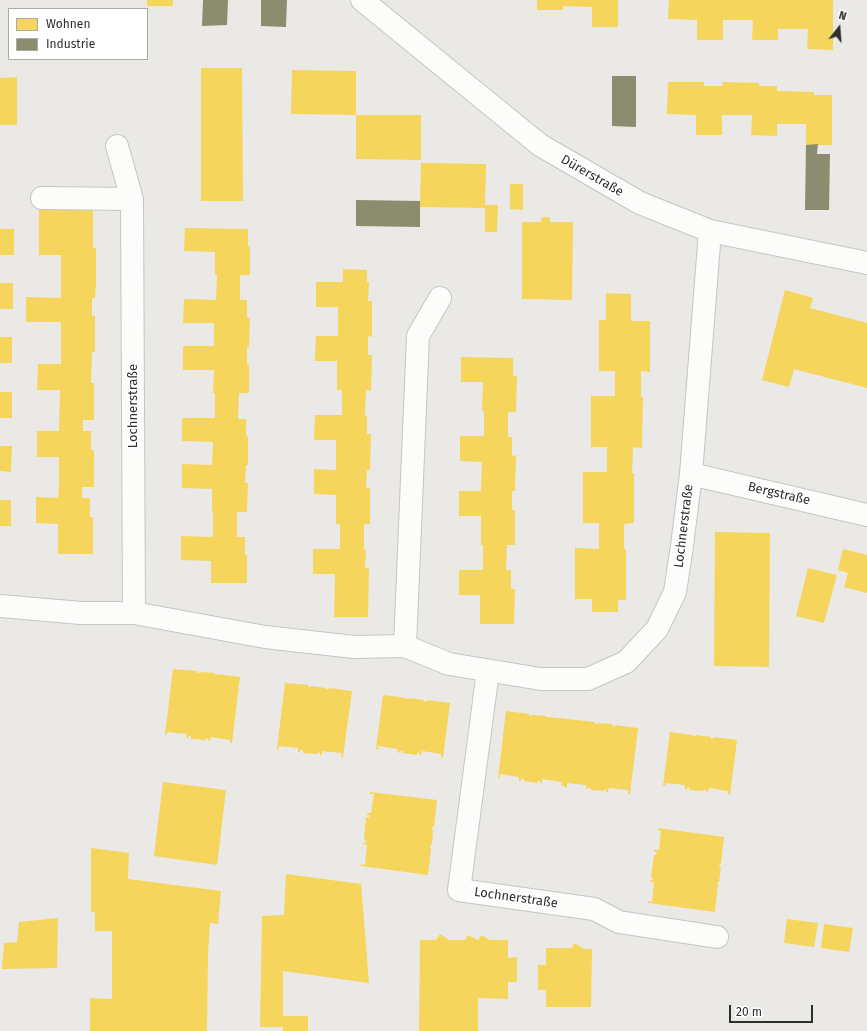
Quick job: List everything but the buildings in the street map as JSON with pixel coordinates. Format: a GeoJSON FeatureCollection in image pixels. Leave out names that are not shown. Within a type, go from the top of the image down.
{"type":"FeatureCollection","features":[{"type":"Feature","properties":{"kind":"street","name":"Dürerstraße"},"geometry":{"type":"LineString","coordinates":[[362,0],[540,146],[640,203],[710,231],[867,263]]}},
{"type":"Feature","properties":{"kind":"street","name":"Lochnerstraße"},"geometry":{"type":"LineString","coordinates":[[117,146],[132,199],[134,613]]}},
{"type":"Feature","properties":{"kind":"street"},"geometry":{"type":"LineString","coordinates":[[42,198],[132,199]]}},
{"type":"Feature","properties":{"kind":"street","name":"Lochnerstraße"},"geometry":{"type":"LineString","coordinates":[[0,606],[81,613],[134,613],[266,637],[354,647],[405,646],[449,664],[541,679],[588,679],[626,662],[657,629],[675,592],[691,474],[710,231]]}},
{"type":"Feature","properties":{"kind":"street"},"geometry":{"type":"LineString","coordinates":[[405,646],[418,336],[440,298]]}},
{"type":"Feature","properties":{"kind":"street","name":"Bergstraße"},"geometry":{"type":"LineString","coordinates":[[691,474],[867,515]]}},
{"type":"Feature","properties":{"kind":"street","name":"Lochnerstraße"},"geometry":{"type":"LineString","coordinates":[[488,671],[459,890],[594,909],[619,922],[717,937]]}}]}
